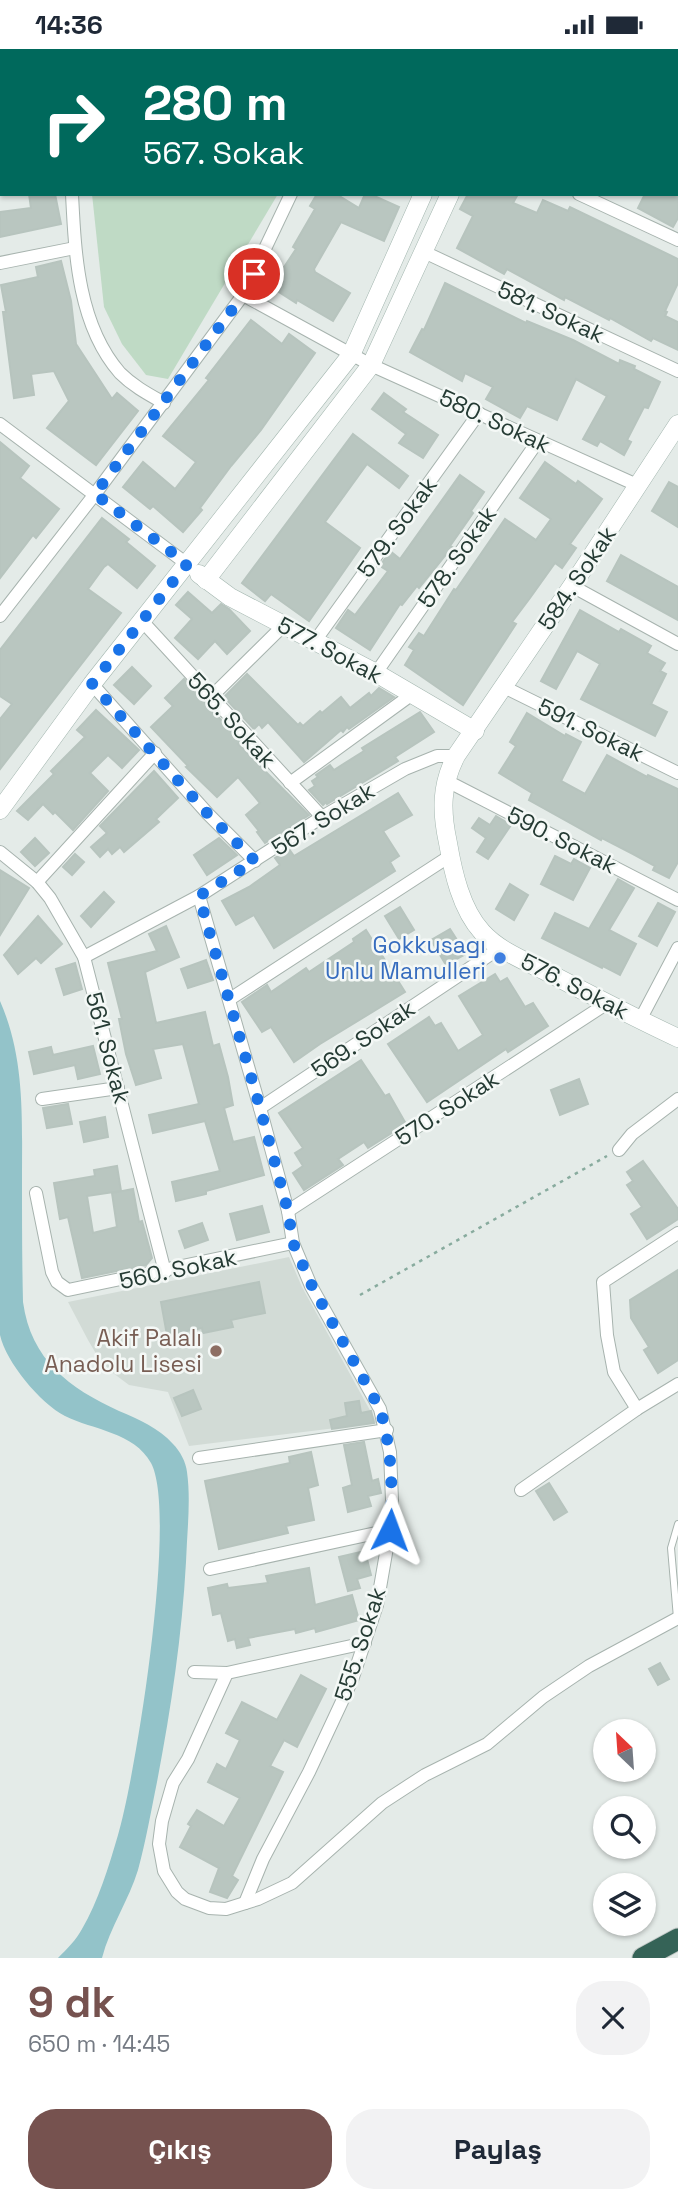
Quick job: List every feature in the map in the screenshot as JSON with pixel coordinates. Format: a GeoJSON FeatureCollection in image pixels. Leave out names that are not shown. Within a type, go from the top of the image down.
{"type":"FeatureCollection","features":[{"type":"Feature","properties":{"kind":"highway"},"geometry":{"type":"LineString","coordinates":[[643,1958],[678,1939]]}},
{"type":"Feature","properties":{"kind":"street"},"geometry":{"type":"LineString","coordinates":[[72,196],[75,248],[86,304],[109,357],[139,390],[164,403]]}},
{"type":"Feature","properties":{"kind":"street"},"geometry":{"type":"LineString","coordinates":[[0,616],[164,403],[243,295],[290,196]]}},
{"type":"Feature","properties":{"kind":"street"},"geometry":{"type":"LineString","coordinates":[[0,810],[92,684],[351,355],[422,196]]}},
{"type":"Feature","properties":{"kind":"street"},"geometry":{"type":"LineString","coordinates":[[206,580],[371,365],[449,196]]}},
{"type":"Feature","properties":{"kind":"street"},"geometry":{"type":"LineString","coordinates":[[583,196],[678,240]]}},
{"type":"Feature","properties":{"kind":"street"},"geometry":{"type":"LineString","coordinates":[[0,263],[75,248]]}},
{"type":"Feature","properties":{"kind":"street","name":"581. Sokak"},"geometry":{"type":"LineString","coordinates":[[424,252],[678,371]]}},
{"type":"Feature","properties":{"kind":"street","name":"580. Sokak"},"geometry":{"type":"LineString","coordinates":[[243,295],[371,365],[639,486]]}},
{"type":"Feature","properties":{"kind":"street","name":"579. Sokak"},"geometry":{"type":"LineString","coordinates":[[315,641],[478,413]]}},
{"type":"Feature","properties":{"kind":"street"},"geometry":{"type":"LineString","coordinates":[[0,424],[187,564]]}},
{"type":"Feature","properties":{"kind":"street","name":"584. Sokak"},"geometry":{"type":"LineString","coordinates":[[475,731],[678,424]]}},
{"type":"Feature","properties":{"kind":"street","name":"578. Sokak"},"geometry":{"type":"LineString","coordinates":[[376,673],[538,442]]}},
{"type":"Feature","properties":{"kind":"street","name":"577. Sokak"},"geometry":{"type":"LineString","coordinates":[[187,564],[230,597],[376,673],[475,731]]}},
{"type":"Feature","properties":{"kind":"street"},"geometry":{"type":"LineString","coordinates":[[572,586],[678,643]]}},
{"type":"Feature","properties":{"kind":"street","name":"565. Sokak"},"geometry":{"type":"LineString","coordinates":[[143,622],[322,817]]}},
{"type":"Feature","properties":{"kind":"street"},"geometry":{"type":"LineString","coordinates":[[211,697],[284,625]]}},
{"type":"Feature","properties":{"kind":"street"},"geometry":{"type":"LineString","coordinates":[[92,684],[208,814],[255,861]]}},
{"type":"Feature","properties":{"kind":"street","name":"591. Sokak"},"geometry":{"type":"LineString","coordinates":[[504,687],[678,773]]}},
{"type":"Feature","properties":{"kind":"street"},"geometry":{"type":"LineString","coordinates":[[290,783],[411,695]]}},
{"type":"Feature","properties":{"kind":"street","name":"576. Sokak"},"geometry":{"type":"LineString","coordinates":[[475,731],[456,755],[445,780],[443,812],[450,856],[464,902],[473,920],[500,948],[606,1004],[678,1038]]}},
{"type":"Feature","properties":{"kind":"street"},"geometry":{"type":"LineString","coordinates":[[37,882],[155,753]]}},
{"type":"Feature","properties":{"kind":"street","name":"567. Sokak"},"geometry":{"type":"LineString","coordinates":[[84,957],[199,896],[322,817],[405,769],[437,756],[456,755]]}},
{"type":"Feature","properties":{"kind":"street","name":"590. Sokak"},"geometry":{"type":"LineString","coordinates":[[445,780],[678,900]]}},
{"type":"Feature","properties":{"kind":"street","name":"561. Sokak"},"geometry":{"type":"LineString","coordinates":[[0,852],[37,882],[62,915],[84,957],[165,1272]]}},
{"type":"Feature","properties":{"kind":"street"},"geometry":{"type":"LineString","coordinates":[[230,999],[450,856]]}},
{"type":"Feature","properties":{"kind":"street","name":"555. Sokak"},"geometry":{"type":"LineString","coordinates":[[199,896],[288,1211],[293,1243],[312,1286],[380,1409],[387,1430],[392,1488],[390,1530],[377,1605],[352,1680],[309,1772],[263,1859],[245,1903]]}},
{"type":"Feature","properties":{"kind":"street","name":"569. Sokak"},"geometry":{"type":"LineString","coordinates":[[260,1108],[500,948]]}},
{"type":"Feature","properties":{"kind":"street"},"geometry":{"type":"LineString","coordinates":[[640,1020],[678,948]]}},
{"type":"Feature","properties":{"kind":"street","name":"570. Sokak"},"geometry":{"type":"LineString","coordinates":[[288,1211],[606,1004]]}},
{"type":"Feature","properties":{"kind":"street"},"geometry":{"type":"LineString","coordinates":[[42,1099],[118,1088]]}},
{"type":"Feature","properties":{"kind":"street"},"geometry":{"type":"LineString","coordinates":[[619,1150],[632,1134],[678,1099]]}},
{"type":"Feature","properties":{"kind":"street","name":"560. Sokak"},"geometry":{"type":"LineString","coordinates":[[36,1193],[52,1272],[63,1287],[75,1290],[293,1243]]}},
{"type":"Feature","properties":{"kind":"street"},"geometry":{"type":"LineString","coordinates":[[637,1409],[614,1373],[607,1335],[603,1282],[678,1233]]}},
{"type":"Feature","properties":{"kind":"street"},"geometry":{"type":"LineString","coordinates":[[521,1490],[637,1409],[678,1384]]}},
{"type":"Feature","properties":{"kind":"street"},"geometry":{"type":"LineString","coordinates":[[199,1458],[387,1430]]}},
{"type":"Feature","properties":{"kind":"street"},"geometry":{"type":"LineString","coordinates":[[210,1569],[390,1530]]}},
{"type":"Feature","properties":{"kind":"street"},"geometry":{"type":"LineString","coordinates":[[227,1673],[188,1759],[173,1783],[159,1844],[169,1881],[177,1892],[194,1903],[209,1908],[226,1909],[266,1896],[292,1883],[382,1803],[425,1775],[487,1744],[543,1697],[589,1666],[677,1618]]}},
{"type":"Feature","properties":{"kind":"street"},"geometry":{"type":"LineString","coordinates":[[194,1672],[227,1673],[365,1643]]}},
{"type":"Feature","properties":{"kind":"lane"},"geometry":{"type":"LineString","coordinates":[[677,1618],[671,1548],[678,1524]]}},
{"type":"Feature","properties":{"kind":"path"},"geometry":{"type":"LineString","coordinates":[[360,1295],[619,1150]]}},
{"type":"Feature","properties":{"kind":"shaded area","name":"Akif Palalı Anadolu Lisesi"},"geometry":{"type":"Polygon","coordinates":[[[289,1257],[302,1287],[377,1423],[189,1446],[168,1392],[129,1385],[113,1373],[101,1362],[68,1302],[289,1257]]]}},
{"type":"Feature","properties":{"kind":"green space"},"geometry":{"type":"Polygon","coordinates":[[[92,196],[277,196],[168,379],[146,375],[122,344],[104,307],[92,196]]]}},
{"type":"Feature","properties":{"kind":"water"},"geometry":{"type":"Polygon","coordinates":[[[0,1001],[8,1022],[18,1066],[22,1132],[23,1302],[34,1340],[55,1370],[69,1382],[167,1438],[180,1453],[187,1472],[189,1494],[182,1617],[162,1755],[138,1870],[102,1958],[58,1958],[77,1937],[93,1907],[103,1884],[126,1804],[143,1704],[157,1587],[160,1534],[158,1491],[151,1463],[144,1453],[124,1438],[76,1421],[55,1410],[25,1381],[3,1346],[0,1335],[0,1001]]]}},
{"type":"Feature","properties":{"kind":"building"},"geometry":{"type":"Polygon","coordinates":[[[29,196],[55,196],[61,224],[0,237],[0,212],[31,208],[29,196]]]}},
{"type":"Feature","properties":{"kind":"building"},"geometry":{"type":"Polygon","coordinates":[[[316,196],[339,196],[359,208],[364,196],[374,196],[399,207],[384,241],[341,222],[314,269],[350,293],[333,321],[271,287],[296,249],[293,247],[315,209],[310,206],[316,196]]]}},
{"type":"Feature","properties":{"kind":"building"},"geometry":{"type":"Polygon","coordinates":[[[467,196],[517,196],[513,203],[537,213],[543,200],[568,211],[570,207],[678,259],[678,283],[665,316],[678,322],[678,350],[653,338],[651,341],[565,297],[564,300],[507,269],[504,274],[457,248],[473,216],[460,209],[467,196]]]}},
{"type":"Feature","properties":{"kind":"building"},"geometry":{"type":"Polygon","coordinates":[[[644,196],[678,196],[678,218],[673,227],[638,208],[644,196]]]}},
{"type":"Feature","properties":{"kind":"building"},"geometry":{"type":"Polygon","coordinates":[[[61,261],[71,301],[76,344],[112,399],[117,393],[138,411],[96,465],[47,428],[69,401],[54,371],[31,374],[34,395],[14,398],[1,285],[38,277],[36,267],[61,261]]]}},
{"type":"Feature","properties":{"kind":"building"},"geometry":{"type":"Polygon","coordinates":[[[445,283],[526,323],[527,321],[573,340],[619,364],[620,360],[635,366],[634,369],[660,382],[648,408],[644,407],[627,440],[631,442],[624,455],[600,441],[597,446],[583,439],[607,396],[576,379],[557,420],[527,406],[520,418],[486,399],[493,387],[465,373],[462,381],[410,352],[422,329],[424,330],[445,283]]]}},
{"type":"Feature","properties":{"kind":"building"},"geometry":{"type":"Polygon","coordinates":[[[251,320],[282,344],[289,334],[315,353],[261,430],[183,532],[153,506],[150,509],[123,487],[143,462],[175,489],[196,462],[163,436],[209,380],[206,378],[251,320]]]}},
{"type":"Feature","properties":{"kind":"building"},"geometry":{"type":"Polygon","coordinates":[[[384,393],[406,409],[403,412],[438,435],[423,458],[399,443],[406,434],[372,409],[384,393]]]}},
{"type":"Feature","properties":{"kind":"building"},"geometry":{"type":"Polygon","coordinates":[[[353,434],[408,476],[399,488],[367,464],[325,522],[360,548],[309,621],[271,594],[265,601],[242,583],[353,434]]]}},
{"type":"Feature","properties":{"kind":"building"},"geometry":{"type":"Polygon","coordinates":[[[0,442],[29,466],[20,478],[59,509],[36,538],[33,535],[0,578],[0,442]]]}},
{"type":"Feature","properties":{"kind":"building"},"geometry":{"type":"Polygon","coordinates":[[[545,462],[602,499],[570,544],[576,548],[562,568],[555,563],[512,622],[516,624],[463,705],[405,665],[414,650],[409,647],[419,633],[424,636],[505,519],[536,540],[551,519],[520,498],[545,462]]]}},
{"type":"Feature","properties":{"kind":"building"},"geometry":{"type":"Polygon","coordinates":[[[460,475],[484,492],[450,546],[452,547],[419,588],[417,586],[402,605],[400,604],[370,650],[336,628],[348,610],[355,615],[388,571],[380,566],[390,551],[400,559],[460,475]]]}},
{"type":"Feature","properties":{"kind":"building"},"geometry":{"type":"Polygon","coordinates":[[[669,482],[678,487],[678,527],[652,511],[669,482]]]}},
{"type":"Feature","properties":{"kind":"building"},"geometry":{"type":"Polygon","coordinates":[[[102,518],[129,539],[126,542],[155,566],[137,588],[108,564],[104,567],[88,589],[121,613],[0,769],[0,719],[12,704],[0,696],[0,650],[102,518]]]}},
{"type":"Feature","properties":{"kind":"building"},"geometry":{"type":"Polygon","coordinates":[[[621,555],[678,587],[678,620],[607,581],[621,555]]]}},
{"type":"Feature","properties":{"kind":"building"},"geometry":{"type":"Polygon","coordinates":[[[188,592],[212,613],[221,604],[229,609],[250,631],[227,654],[215,641],[198,659],[175,638],[192,619],[176,605],[188,592]]]}},
{"type":"Feature","properties":{"kind":"building"},"geometry":{"type":"Polygon","coordinates":[[[580,610],[651,646],[647,653],[665,663],[660,671],[666,674],[651,704],[667,712],[655,736],[581,699],[600,664],[577,651],[556,689],[541,681],[580,610]]]}},
{"type":"Feature","properties":{"kind":"building"},"geometry":{"type":"Polygon","coordinates":[[[132,667],[151,686],[134,704],[114,685],[132,667]]]}},
{"type":"Feature","properties":{"kind":"building"},"geometry":{"type":"Polygon","coordinates":[[[247,674],[298,725],[300,723],[303,726],[341,697],[350,708],[379,688],[394,697],[349,729],[347,727],[343,732],[341,730],[304,762],[268,722],[262,728],[259,724],[254,729],[224,697],[247,674]]]}},
{"type":"Feature","properties":{"kind":"building"},"geometry":{"type":"Polygon","coordinates":[[[184,679],[241,742],[238,744],[309,815],[265,843],[246,815],[260,803],[238,777],[217,797],[186,767],[188,766],[151,727],[173,706],[165,698],[184,679]]]}},
{"type":"Feature","properties":{"kind":"building"},"geometry":{"type":"Polygon","coordinates":[[[96,710],[139,750],[122,768],[108,755],[90,773],[108,791],[73,830],[43,804],[28,820],[17,811],[54,774],[51,771],[85,737],[77,730],[96,710]]]}},
{"type":"Feature","properties":{"kind":"building"},"geometry":{"type":"Polygon","coordinates":[[[420,712],[434,732],[395,757],[398,761],[327,804],[326,802],[323,805],[309,790],[315,786],[312,781],[318,777],[316,775],[330,765],[334,770],[364,751],[362,748],[420,712]]]}},
{"type":"Feature","properties":{"kind":"building"},"geometry":{"type":"Polygon","coordinates":[[[527,713],[565,736],[566,734],[581,742],[561,781],[585,794],[607,755],[647,777],[648,775],[678,789],[678,862],[669,878],[653,870],[655,866],[529,800],[532,793],[499,773],[516,746],[510,742],[527,713]]]}},
{"type":"Feature","properties":{"kind":"building"},"geometry":{"type":"Polygon","coordinates":[[[154,771],[178,798],[156,819],[159,822],[124,852],[120,847],[112,854],[108,849],[100,857],[91,847],[107,833],[100,826],[154,771]]]}},
{"type":"Feature","properties":{"kind":"building"},"geometry":{"type":"Polygon","coordinates":[[[398,793],[412,815],[383,831],[399,856],[390,862],[395,871],[274,948],[254,915],[236,925],[222,901],[249,887],[280,865],[275,858],[289,849],[294,856],[398,793]]]}},
{"type":"Feature","properties":{"kind":"building"},"geometry":{"type":"Polygon","coordinates":[[[496,816],[511,825],[488,859],[477,852],[486,838],[472,828],[479,818],[490,825],[496,816]]]}},
{"type":"Feature","properties":{"kind":"building"},"geometry":{"type":"Polygon","coordinates":[[[35,838],[49,853],[35,866],[21,852],[35,838]]]}},
{"type":"Feature","properties":{"kind":"building"},"geometry":{"type":"Polygon","coordinates":[[[219,838],[237,855],[207,875],[194,855],[219,838]]]}},
{"type":"Feature","properties":{"kind":"building"},"geometry":{"type":"Polygon","coordinates":[[[75,854],[84,862],[72,875],[63,867],[75,854]]]}},
{"type":"Feature","properties":{"kind":"building"},"geometry":{"type":"Polygon","coordinates":[[[555,856],[571,864],[574,859],[590,868],[573,900],[541,884],[555,856]]]}},
{"type":"Feature","properties":{"kind":"building"},"geometry":{"type":"Polygon","coordinates":[[[0,870],[29,888],[0,935],[0,870]]]}},
{"type":"Feature","properties":{"kind":"building"},"geometry":{"type":"Polygon","coordinates":[[[618,879],[634,888],[609,930],[636,944],[620,975],[542,938],[555,913],[589,929],[618,879]]]}},
{"type":"Feature","properties":{"kind":"building"},"geometry":{"type":"Polygon","coordinates":[[[510,884],[528,895],[514,920],[496,909],[510,884]]]}},
{"type":"Feature","properties":{"kind":"building"},"geometry":{"type":"Polygon","coordinates":[[[104,892],[114,902],[91,927],[81,916],[104,892]]]}},
{"type":"Feature","properties":{"kind":"building"},"geometry":{"type":"Polygon","coordinates":[[[658,903],[675,912],[657,946],[639,936],[658,903]]]}},
{"type":"Feature","properties":{"kind":"building"},"geometry":{"type":"Polygon","coordinates":[[[400,907],[414,930],[399,939],[385,916],[400,907]]]}},
{"type":"Feature","properties":{"kind":"building"},"geometry":{"type":"Polygon","coordinates":[[[38,916],[62,944],[41,963],[36,958],[18,974],[4,955],[38,916]]]}},
{"type":"Feature","properties":{"kind":"building"},"geometry":{"type":"Polygon","coordinates":[[[166,926],[179,957],[145,972],[156,1023],[205,1012],[213,1046],[219,1044],[228,1077],[233,1105],[224,1108],[233,1142],[254,1137],[264,1175],[176,1201],[172,1182],[220,1171],[205,1121],[153,1133],[149,1115],[199,1104],[183,1044],[153,1049],[161,1078],[136,1085],[126,1054],[119,1019],[122,1019],[108,963],[157,951],[149,934],[166,926]]]}},
{"type":"Feature","properties":{"kind":"building"},"geometry":{"type":"Polygon","coordinates":[[[450,929],[466,954],[446,965],[431,940],[450,929]]]}},
{"type":"Feature","properties":{"kind":"building"},"geometry":{"type":"Polygon","coordinates":[[[366,930],[405,992],[294,1062],[271,1027],[262,1032],[242,1002],[267,985],[271,992],[306,968],[309,972],[354,942],[353,939],[366,930]]]}},
{"type":"Feature","properties":{"kind":"building"},"geometry":{"type":"Polygon","coordinates":[[[206,960],[213,980],[188,988],[181,969],[206,960]]]}},
{"type":"Feature","properties":{"kind":"building"},"geometry":{"type":"Polygon","coordinates":[[[75,963],[82,989],[64,995],[56,969],[75,963]]]}},
{"type":"Feature","properties":{"kind":"building"},"geometry":{"type":"Polygon","coordinates":[[[495,974],[500,982],[507,978],[525,1007],[533,1003],[548,1026],[508,1052],[506,1049],[427,1102],[388,1044],[429,1017],[435,1026],[441,1023],[458,1051],[483,1035],[459,996],[495,974]]]}},
{"type":"Feature","properties":{"kind":"building"},"geometry":{"type":"Polygon","coordinates":[[[93,1046],[100,1074],[78,1079],[75,1065],[34,1074],[29,1052],[51,1047],[53,1055],[93,1046]]]}},
{"type":"Feature","properties":{"kind":"building"},"geometry":{"type":"Polygon","coordinates":[[[361,1060],[385,1096],[389,1094],[406,1124],[368,1148],[364,1142],[338,1159],[343,1165],[304,1190],[293,1173],[303,1166],[295,1153],[303,1148],[279,1113],[361,1060]]]}},
{"type":"Feature","properties":{"kind":"building"},"geometry":{"type":"Polygon","coordinates":[[[579,1079],[588,1104],[560,1115],[551,1090],[579,1079]]]}},
{"type":"Feature","properties":{"kind":"building"},"geometry":{"type":"Polygon","coordinates":[[[68,1104],[72,1124],[47,1128],[43,1108],[68,1104]]]}},
{"type":"Feature","properties":{"kind":"building"},"geometry":{"type":"Polygon","coordinates":[[[105,1117],[108,1137],[84,1142],[80,1122],[105,1117]]]}},
{"type":"Feature","properties":{"kind":"building"},"geometry":{"type":"Polygon","coordinates":[[[643,1161],[678,1209],[678,1219],[647,1239],[631,1214],[642,1207],[627,1185],[633,1181],[627,1172],[643,1161]]]}},
{"type":"Feature","properties":{"kind":"building"},"geometry":{"type":"Polygon","coordinates":[[[117,1166],[121,1191],[87,1196],[93,1233],[117,1227],[112,1193],[133,1189],[139,1222],[142,1221],[152,1258],[146,1265],[82,1278],[68,1217],[60,1219],[54,1183],[95,1176],[94,1170],[117,1166]]]}},
{"type":"Feature","properties":{"kind":"building"},"geometry":{"type":"Polygon","coordinates":[[[262,1206],[269,1232],[237,1240],[230,1214],[262,1206]]]}},
{"type":"Feature","properties":{"kind":"building"},"geometry":{"type":"Polygon","coordinates":[[[202,1223],[208,1240],[185,1248],[179,1231],[202,1223]]]}},
{"type":"Feature","properties":{"kind":"building"},"geometry":{"type":"Polygon","coordinates":[[[678,1270],[678,1360],[658,1373],[644,1350],[649,1347],[631,1318],[630,1300],[678,1270]]]}},
{"type":"Feature","properties":{"kind":"building"},"geometry":{"type":"Polygon","coordinates":[[[259,1282],[265,1313],[231,1320],[233,1327],[203,1333],[202,1328],[167,1335],[161,1302],[259,1282]]]}},
{"type":"Feature","properties":{"kind":"building"},"geometry":{"type":"Polygon","coordinates":[[[193,1390],[201,1409],[182,1416],[174,1398],[193,1390]]]}},
{"type":"Feature","properties":{"kind":"building"},"geometry":{"type":"Polygon","coordinates":[[[359,1401],[361,1413],[371,1411],[374,1423],[332,1429],[330,1420],[347,1416],[345,1403],[359,1401]]]}},
{"type":"Feature","properties":{"kind":"building"},"geometry":{"type":"Polygon","coordinates":[[[364,1442],[372,1481],[378,1479],[381,1493],[368,1496],[371,1506],[348,1512],[343,1488],[352,1485],[344,1445],[364,1442]]]}},
{"type":"Feature","properties":{"kind":"building"},"geometry":{"type":"Polygon","coordinates":[[[311,1452],[318,1485],[308,1488],[314,1520],[286,1526],[288,1533],[219,1549],[205,1481],[290,1463],[289,1457],[311,1452]]]}},
{"type":"Feature","properties":{"kind":"building"},"geometry":{"type":"Polygon","coordinates":[[[549,1483],[567,1512],[554,1520],[536,1491],[549,1483]]]}},
{"type":"Feature","properties":{"kind":"building"},"geometry":{"type":"Polygon","coordinates":[[[365,1551],[371,1575],[357,1579],[360,1588],[348,1591],[339,1557],[365,1551]]]}},
{"type":"Feature","properties":{"kind":"building"},"geometry":{"type":"Polygon","coordinates":[[[309,1568],[315,1605],[352,1595],[359,1620],[316,1632],[315,1628],[296,1633],[295,1629],[248,1638],[250,1645],[237,1648],[235,1639],[228,1641],[221,1613],[213,1615],[208,1588],[227,1584],[228,1588],[268,1583],[266,1576],[309,1568]]]}},
{"type":"Feature","properties":{"kind":"building"},"geometry":{"type":"Polygon","coordinates":[[[660,1663],[669,1679],[658,1685],[649,1669],[660,1663]]]}},
{"type":"Feature","properties":{"kind":"building"},"geometry":{"type":"Polygon","coordinates":[[[301,1675],[326,1689],[297,1747],[284,1740],[270,1766],[283,1772],[232,1876],[238,1880],[227,1898],[210,1892],[219,1868],[180,1847],[191,1826],[188,1824],[197,1810],[224,1826],[240,1798],[208,1782],[217,1764],[226,1769],[240,1740],[226,1733],[242,1702],[277,1720],[301,1675]]]}},
{"type":"Feature","properties":{"kind":"place","name":"Gokkusagı Unlu Mamulleri"},"geometry":{"type":"Point","coordinates":[500,958]}},
{"type":"Feature","properties":{"kind":"place","name":"Akif Palalı Anadolu Lisesi"},"geometry":{"type":"Point","coordinates":[216,1351]}},
{"type":"Feature","properties":{"kind":"route"},"geometry":{"type":"LineString","coordinates":[[254,274],[243,295],[95,494],[187,564],[92,684],[208,814],[255,861],[199,896],[288,1211],[293,1243],[312,1286],[380,1409],[387,1430],[392,1500],[390,1530]]}}]}
